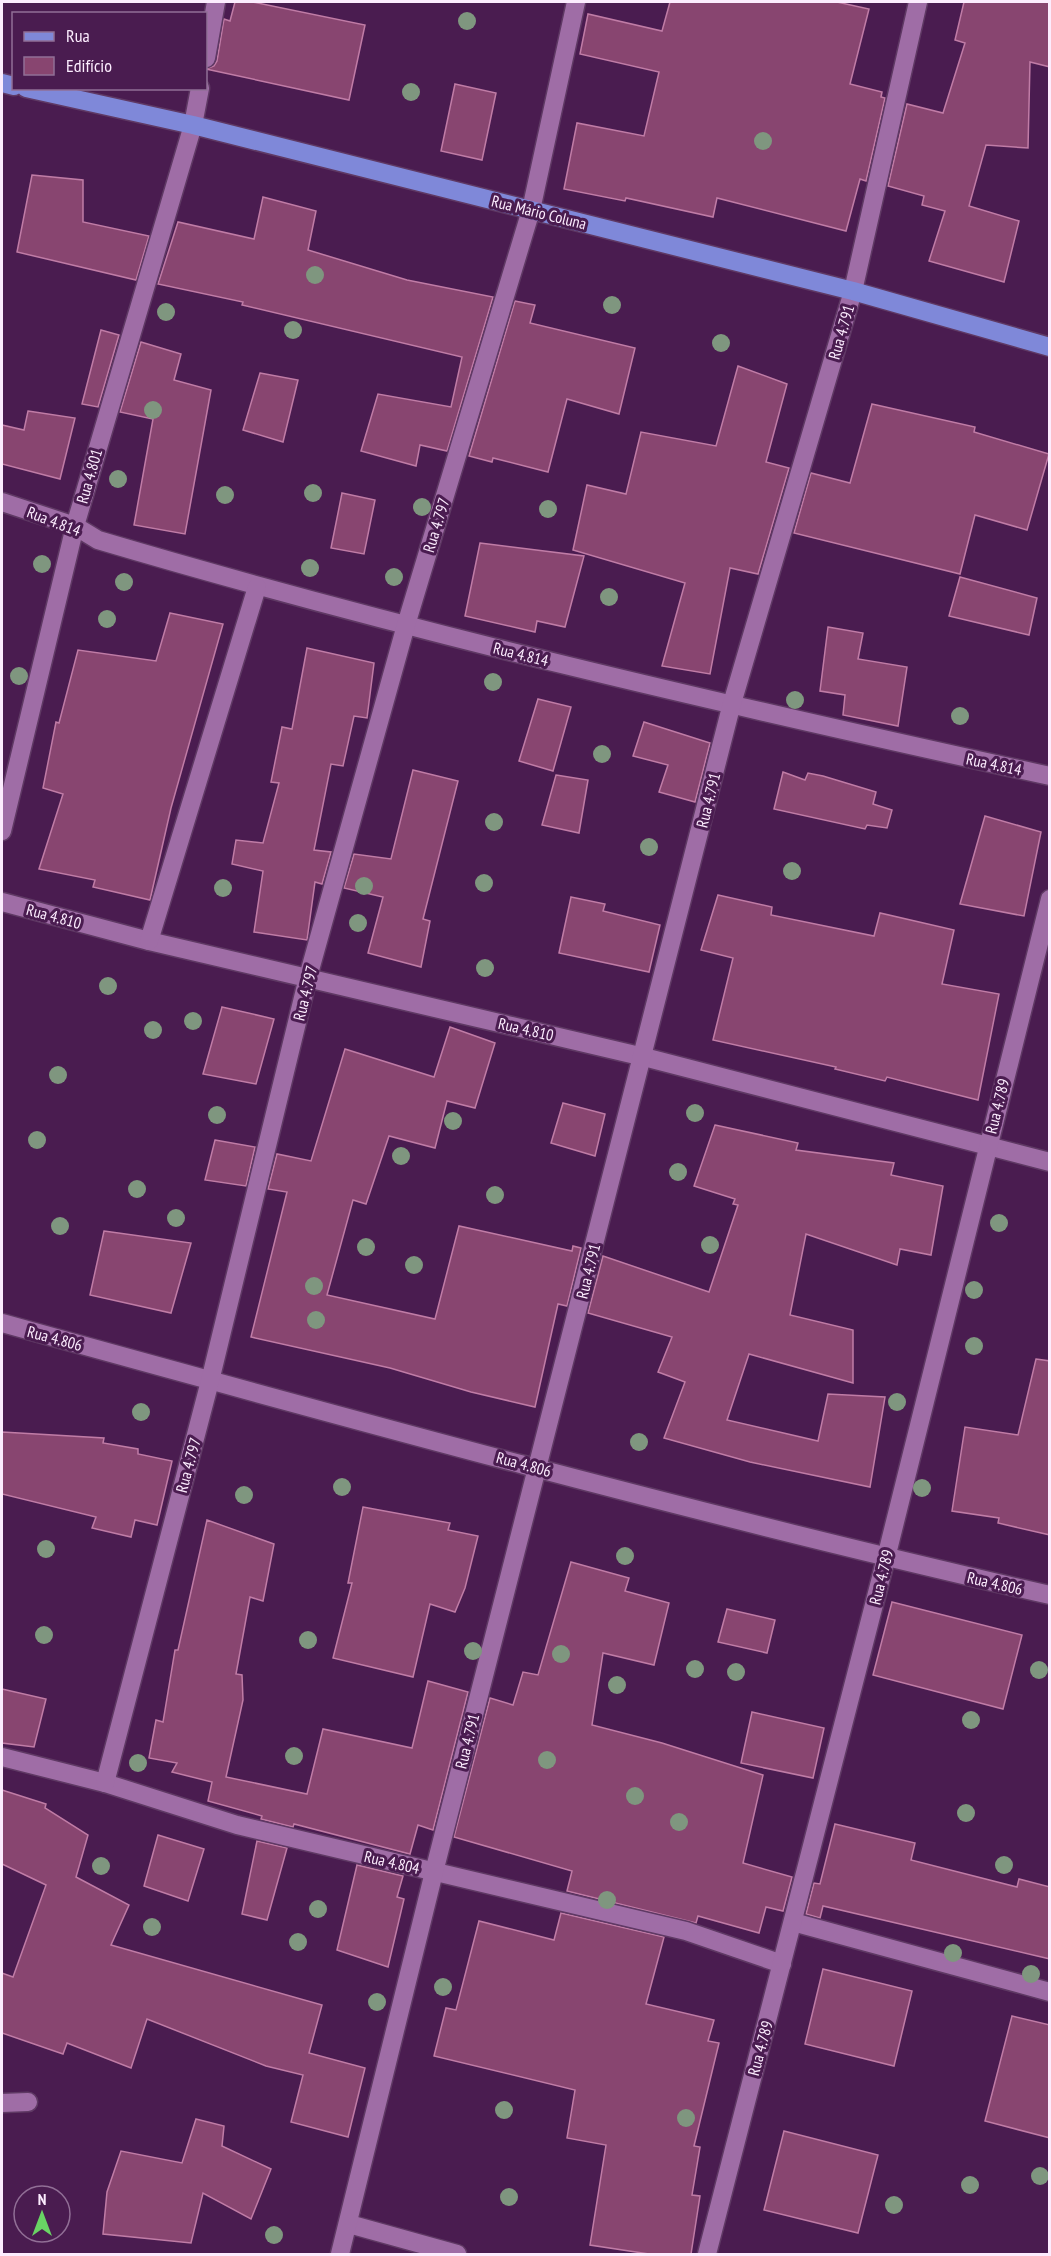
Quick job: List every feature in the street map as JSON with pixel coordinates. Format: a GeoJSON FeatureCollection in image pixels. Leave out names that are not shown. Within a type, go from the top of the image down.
{"type":"FeatureCollection","features":[{"type":"Feature","properties":{"kind":"main road","name":"Rua Mário Coluna"},"geometry":{"type":"LineString","coordinates":[[35,90],[193,125],[853,291],[1050,347]]}},
{"type":"Feature","properties":{"kind":"street"},"geometry":{"type":"LineString","coordinates":[[207,52],[216,2]]}},
{"type":"Feature","properties":{"kind":"street","name":"Rua 4.797"},"geometry":{"type":"LineString","coordinates":[[105,1783],[210,1381],[308,977],[406,625],[531,210],[576,2]]}},
{"type":"Feature","properties":{"kind":"street","name":"Rua 4.791"},"geometry":{"type":"LineString","coordinates":[[340,2254],[434,1872],[644,1057],[731,706],[853,291],[918,2]]}},
{"type":"Feature","properties":{"kind":"street","name":"Rua 4.801"},"geometry":{"type":"LineString","coordinates":[[2,831],[75,526],[193,125],[200,90]]}},
{"type":"Feature","properties":{"kind":"street","name":"Rua 4.814"},"geometry":{"type":"LineString","coordinates":[[2,501],[75,526],[98,540],[257,587],[731,706],[1050,776]]}},
{"type":"Feature","properties":{"kind":"street"},"geometry":{"type":"LineString","coordinates":[[149,940],[257,587]]}},
{"type":"Feature","properties":{"kind":"street","name":"Rua 4.789"},"geometry":{"type":"LineString","coordinates":[[707,2254],[886,1558],[1050,899]]}},
{"type":"Feature","properties":{"kind":"street","name":"Rua 4.810"},"geometry":{"type":"LineString","coordinates":[[2,902],[149,940],[644,1057],[1050,1162]]}},
{"type":"Feature","properties":{"kind":"street","name":"Rua 4.806"},"geometry":{"type":"LineString","coordinates":[[2,1323],[537,1468],[886,1558],[1050,1595]]}},
{"type":"Feature","properties":{"kind":"street","name":"Rua 4.804"},"geometry":{"type":"LineString","coordinates":[[2,1757],[105,1783],[237,1825],[686,1931],[782,1964]]}},
{"type":"Feature","properties":{"kind":"street"},"geometry":{"type":"LineString","coordinates":[[793,1922],[1050,1992]]}},
{"type":"Feature","properties":{"kind":"street"},"geometry":{"type":"LineString","coordinates":[[2,2103],[28,2102]]}},
{"type":"Feature","properties":{"kind":"street"},"geometry":{"type":"LineString","coordinates":[[349,2224],[457,2254]]}},
{"type":"Feature","properties":{"kind":"building"},"geometry":{"type":"Polygon","coordinates":[[[235,2],[253,2],[365,25],[349,100],[207,69],[214,66],[217,61],[224,19],[230,21],[235,2]]]}},
{"type":"Feature","properties":{"kind":"building"},"geometry":{"type":"Polygon","coordinates":[[[670,2],[837,2],[869,9],[850,84],[882,92],[881,97],[885,98],[866,181],[860,179],[846,231],[717,198],[713,217],[626,198],[625,201],[564,189],[577,123],[644,136],[659,72],[580,54],[588,14],[662,31],[670,2]]]}},
{"type":"Feature","properties":{"kind":"building"},"geometry":{"type":"Polygon","coordinates":[[[964,2],[1050,2],[1050,67],[1030,62],[1028,148],[986,145],[969,206],[1019,221],[1004,282],[929,261],[945,211],[922,205],[924,196],[888,186],[907,104],[943,113],[965,43],[955,40],[964,2]]]}},
{"type":"Feature","properties":{"kind":"building"},"geometry":{"type":"Polygon","coordinates":[[[455,84],[496,93],[482,160],[441,151],[455,84]]]}},
{"type":"Feature","properties":{"kind":"building"},"geometry":{"type":"Polygon","coordinates":[[[32,175],[83,180],[83,222],[149,236],[136,280],[17,252],[32,175]]]}},
{"type":"Feature","properties":{"kind":"building"},"geometry":{"type":"Polygon","coordinates":[[[263,197],[316,211],[308,250],[407,280],[493,297],[447,451],[420,445],[416,466],[361,451],[378,394],[451,407],[462,357],[242,305],[243,302],[158,284],[178,222],[254,239],[263,197]]]}},
{"type":"Feature","properties":{"kind":"building"},"geometry":{"type":"Polygon","coordinates":[[[515,301],[535,305],[530,323],[635,348],[619,414],[567,399],[548,472],[493,458],[492,462],[469,456],[515,301]]]}},
{"type":"Feature","properties":{"kind":"building"},"geometry":{"type":"Polygon","coordinates":[[[101,330],[119,335],[98,407],[82,404],[101,330]]]}},
{"type":"Feature","properties":{"kind":"building"},"geometry":{"type":"Polygon","coordinates":[[[141,342],[181,354],[174,380],[211,390],[185,534],[134,525],[153,419],[120,412],[141,342]]]}},
{"type":"Feature","properties":{"kind":"building"},"geometry":{"type":"Polygon","coordinates":[[[738,366],[787,384],[766,462],[789,468],[758,574],[730,568],[710,674],[662,666],[685,583],[573,550],[587,485],[626,494],[641,432],[716,446],[738,366]]]}},
{"type":"Feature","properties":{"kind":"building"},"geometry":{"type":"Polygon","coordinates":[[[260,373],[298,380],[283,442],[243,430],[260,373]]]}},
{"type":"Feature","properties":{"kind":"building"},"geometry":{"type":"Polygon","coordinates":[[[872,404],[975,427],[974,432],[1049,454],[1027,530],[975,515],[960,574],[794,533],[811,473],[850,483],[872,404]]]}},
{"type":"Feature","properties":{"kind":"building"},"geometry":{"type":"Polygon","coordinates":[[[28,411],[75,418],[60,479],[2,464],[2,425],[24,430],[28,411]]]}},
{"type":"Feature","properties":{"kind":"building"},"geometry":{"type":"Polygon","coordinates":[[[342,493],[375,500],[364,554],[331,548],[342,493]]]}},
{"type":"Feature","properties":{"kind":"building"},"geometry":{"type":"Polygon","coordinates":[[[480,543],[584,556],[565,627],[537,621],[535,632],[465,616],[480,543]]]}},
{"type":"Feature","properties":{"kind":"building"},"geometry":{"type":"Polygon","coordinates":[[[960,577],[1037,598],[1029,635],[949,616],[960,577]]]}},
{"type":"Feature","properties":{"kind":"building"},"geometry":{"type":"Polygon","coordinates":[[[170,613],[223,624],[171,808],[150,900],[93,887],[95,880],[39,869],[63,794],[43,788],[56,722],[59,723],[78,650],[156,661],[170,613]]]}},
{"type":"Feature","properties":{"kind":"building"},"geometry":{"type":"Polygon","coordinates":[[[828,627],[863,633],[858,659],[907,667],[898,726],[843,715],[845,695],[820,691],[828,627]]]}},
{"type":"Feature","properties":{"kind":"building"},"geometry":{"type":"Polygon","coordinates":[[[307,648],[374,663],[367,718],[354,716],[343,766],[331,764],[314,850],[331,852],[322,884],[315,882],[307,940],[254,932],[263,871],[232,864],[236,840],[263,843],[279,783],[271,782],[282,727],[292,729],[307,648]]]}},
{"type":"Feature","properties":{"kind":"building"},"geometry":{"type":"Polygon","coordinates":[[[538,699],[571,707],[553,771],[519,761],[538,699]]]}},
{"type":"Feature","properties":{"kind":"building"},"geometry":{"type":"Polygon","coordinates":[[[644,722],[710,743],[695,802],[659,792],[668,765],[633,756],[644,722]]]}},
{"type":"Feature","properties":{"kind":"building"},"geometry":{"type":"Polygon","coordinates":[[[413,770],[458,781],[423,919],[430,921],[421,967],[368,953],[383,897],[344,888],[354,854],[391,859],[413,770]]]}},
{"type":"Feature","properties":{"kind":"building"},"geometry":{"type":"Polygon","coordinates":[[[783,772],[805,780],[808,773],[823,776],[876,792],[873,804],[892,810],[887,828],[867,825],[865,829],[774,809],[783,772]]]}},
{"type":"Feature","properties":{"kind":"building"},"geometry":{"type":"Polygon","coordinates":[[[556,775],[588,780],[579,833],[542,825],[556,775]]]}},
{"type":"Feature","properties":{"kind":"building"},"geometry":{"type":"Polygon","coordinates":[[[985,816],[1041,832],[1024,916],[960,904],[985,816]]]}},
{"type":"Feature","properties":{"kind":"building"},"geometry":{"type":"Polygon","coordinates":[[[718,895],[772,907],[771,915],[874,936],[880,913],[954,930],[942,984],[999,994],[978,1100],[887,1077],[885,1081],[835,1069],[836,1067],[713,1040],[733,958],[701,950],[718,895]]]}},
{"type":"Feature","properties":{"kind":"building"},"geometry":{"type":"Polygon","coordinates":[[[571,897],[605,904],[603,911],[660,925],[649,972],[559,953],[571,897]]]}},
{"type":"Feature","properties":{"kind":"building"},"geometry":{"type":"Polygon","coordinates":[[[222,1007],[274,1019],[256,1084],[203,1074],[222,1007]]]}},
{"type":"Feature","properties":{"kind":"building"},"geometry":{"type":"Polygon","coordinates":[[[450,1027],[495,1043],[475,1108],[447,1101],[435,1148],[389,1136],[366,1204],[353,1200],[327,1295],[435,1319],[459,1226],[572,1251],[573,1246],[581,1248],[567,1306],[558,1304],[535,1407],[471,1392],[390,1368],[251,1337],[287,1192],[268,1189],[277,1154],[311,1161],[345,1049],[434,1077],[450,1027]]]}},
{"type":"Feature","properties":{"kind":"building"},"geometry":{"type":"Polygon","coordinates":[[[563,1103],[605,1114],[595,1156],[551,1143],[563,1103]]]}},
{"type":"Feature","properties":{"kind":"building"},"geometry":{"type":"Polygon","coordinates":[[[715,1125],[798,1143],[796,1150],[894,1163],[891,1175],[943,1186],[931,1255],[900,1249],[897,1265],[806,1234],[790,1315],[853,1330],[853,1383],[749,1354],[727,1420],[818,1441],[828,1394],[885,1397],[870,1487],[750,1462],[664,1438],[685,1382],[658,1372],[672,1337],[588,1313],[603,1256],[709,1292],[738,1205],[733,1204],[735,1199],[694,1186],[715,1125]]]}},
{"type":"Feature","properties":{"kind":"building"},"geometry":{"type":"Polygon","coordinates":[[[215,1140],[255,1147],[246,1186],[205,1180],[215,1140]]]}},
{"type":"Feature","properties":{"kind":"building"},"geometry":{"type":"Polygon","coordinates":[[[104,1231],[191,1243],[171,1313],[90,1295],[104,1231]]]}},
{"type":"Feature","properties":{"kind":"building"},"geometry":{"type":"Polygon","coordinates":[[[1036,1359],[1050,1361],[1050,1535],[998,1523],[999,1518],[952,1511],[965,1427],[1018,1435],[1036,1359]]]}},
{"type":"Feature","properties":{"kind":"building"},"geometry":{"type":"Polygon","coordinates":[[[2,1432],[104,1438],[103,1443],[138,1449],[138,1454],[172,1461],[157,1525],[135,1520],[131,1537],[92,1528],[96,1517],[2,1494],[2,1432]]]}},
{"type":"Feature","properties":{"kind":"building"},"geometry":{"type":"Polygon","coordinates":[[[363,1507],[450,1523],[448,1530],[478,1536],[465,1588],[455,1612],[430,1604],[413,1677],[333,1658],[352,1583],[348,1583],[363,1507]]]}},
{"type":"Feature","properties":{"kind":"building"},"geometry":{"type":"Polygon","coordinates":[[[207,1520],[274,1544],[263,1601],[250,1597],[236,1674],[242,1675],[243,1700],[226,1777],[307,1794],[323,1729],[412,1748],[428,1681],[468,1692],[433,1830],[418,1825],[410,1854],[294,1824],[293,1827],[261,1819],[262,1816],[208,1801],[212,1782],[172,1772],[177,1763],[149,1758],[156,1720],[163,1722],[175,1650],[178,1650],[207,1520]]]}},
{"type":"Feature","properties":{"kind":"building"},"geometry":{"type":"Polygon","coordinates":[[[571,1562],[629,1578],[625,1591],[669,1603],[654,1665],[603,1653],[592,1725],[662,1743],[763,1775],[743,1863],[792,1877],[783,1911],[766,1907],[759,1933],[698,1916],[696,1923],[567,1891],[572,1871],[454,1837],[490,1698],[513,1705],[523,1672],[538,1675],[571,1562]]]}},
{"type":"Feature","properties":{"kind":"building"},"geometry":{"type":"Polygon","coordinates":[[[892,1602],[1022,1635],[1003,1709],[873,1675],[892,1602]]]}},
{"type":"Feature","properties":{"kind":"building"},"geometry":{"type":"Polygon","coordinates":[[[727,1609],[775,1620],[767,1653],[718,1642],[727,1609]]]}},
{"type":"Feature","properties":{"kind":"building"},"geometry":{"type":"Polygon","coordinates":[[[2,1689],[46,1699],[34,1747],[2,1743],[2,1689]]]}},
{"type":"Feature","properties":{"kind":"building"},"geometry":{"type":"Polygon","coordinates":[[[752,1712],[824,1728],[813,1778],[741,1763],[752,1712]]]}},
{"type":"Feature","properties":{"kind":"building"},"geometry":{"type":"Polygon","coordinates":[[[2,1790],[46,1804],[45,1808],[88,1835],[76,1877],[129,1905],[111,1945],[322,2005],[309,2053],[365,2068],[348,2137],[291,2122],[303,2075],[266,2066],[147,2019],[131,2068],[67,2043],[63,2054],[2,2033],[2,1973],[13,1977],[46,1885],[2,1864],[2,1790]]]}},
{"type":"Feature","properties":{"kind":"building"},"geometry":{"type":"Polygon","coordinates":[[[835,1824],[915,1843],[911,1860],[1017,1887],[1019,1879],[1050,1887],[1050,1959],[823,1906],[820,1918],[806,1914],[814,1883],[820,1884],[835,1824]]]}},
{"type":"Feature","properties":{"kind":"building"},"geometry":{"type":"Polygon","coordinates":[[[158,1835],[204,1849],[188,1901],[144,1886],[158,1835]]]}},
{"type":"Feature","properties":{"kind":"building"},"geometry":{"type":"Polygon","coordinates":[[[257,1841],[287,1848],[267,1920],[242,1914],[257,1841]]]}},
{"type":"Feature","properties":{"kind":"building"},"geometry":{"type":"Polygon","coordinates":[[[357,1865],[403,1876],[397,1897],[404,1899],[388,1967],[337,1950],[357,1865]]]}},
{"type":"Feature","properties":{"kind":"building"},"geometry":{"type":"Polygon","coordinates":[[[561,1913],[664,1937],[646,2004],[714,2020],[708,2041],[719,2043],[694,2146],[700,2147],[692,2195],[700,2196],[691,2254],[649,2254],[590,2245],[606,2145],[567,2138],[575,2090],[434,2056],[446,2008],[456,2010],[479,1921],[554,1940],[561,1913]]]}},
{"type":"Feature","properties":{"kind":"building"},"geometry":{"type":"Polygon","coordinates":[[[823,1969],[912,1991],[894,2066],[805,2044],[823,1969]]]}},
{"type":"Feature","properties":{"kind":"building"},"geometry":{"type":"Polygon","coordinates":[[[1012,2016],[1050,2025],[1050,2138],[985,2121],[1012,2016]]]}},
{"type":"Feature","properties":{"kind":"building"},"geometry":{"type":"Polygon","coordinates":[[[196,2119],[224,2126],[222,2146],[271,2169],[251,2219],[203,2193],[191,2243],[103,2234],[107,2192],[121,2151],[182,2163],[196,2119]]]}},
{"type":"Feature","properties":{"kind":"building"},"geometry":{"type":"Polygon","coordinates":[[[784,2131],[878,2155],[858,2233],[764,2210],[784,2131]]]}}]}
